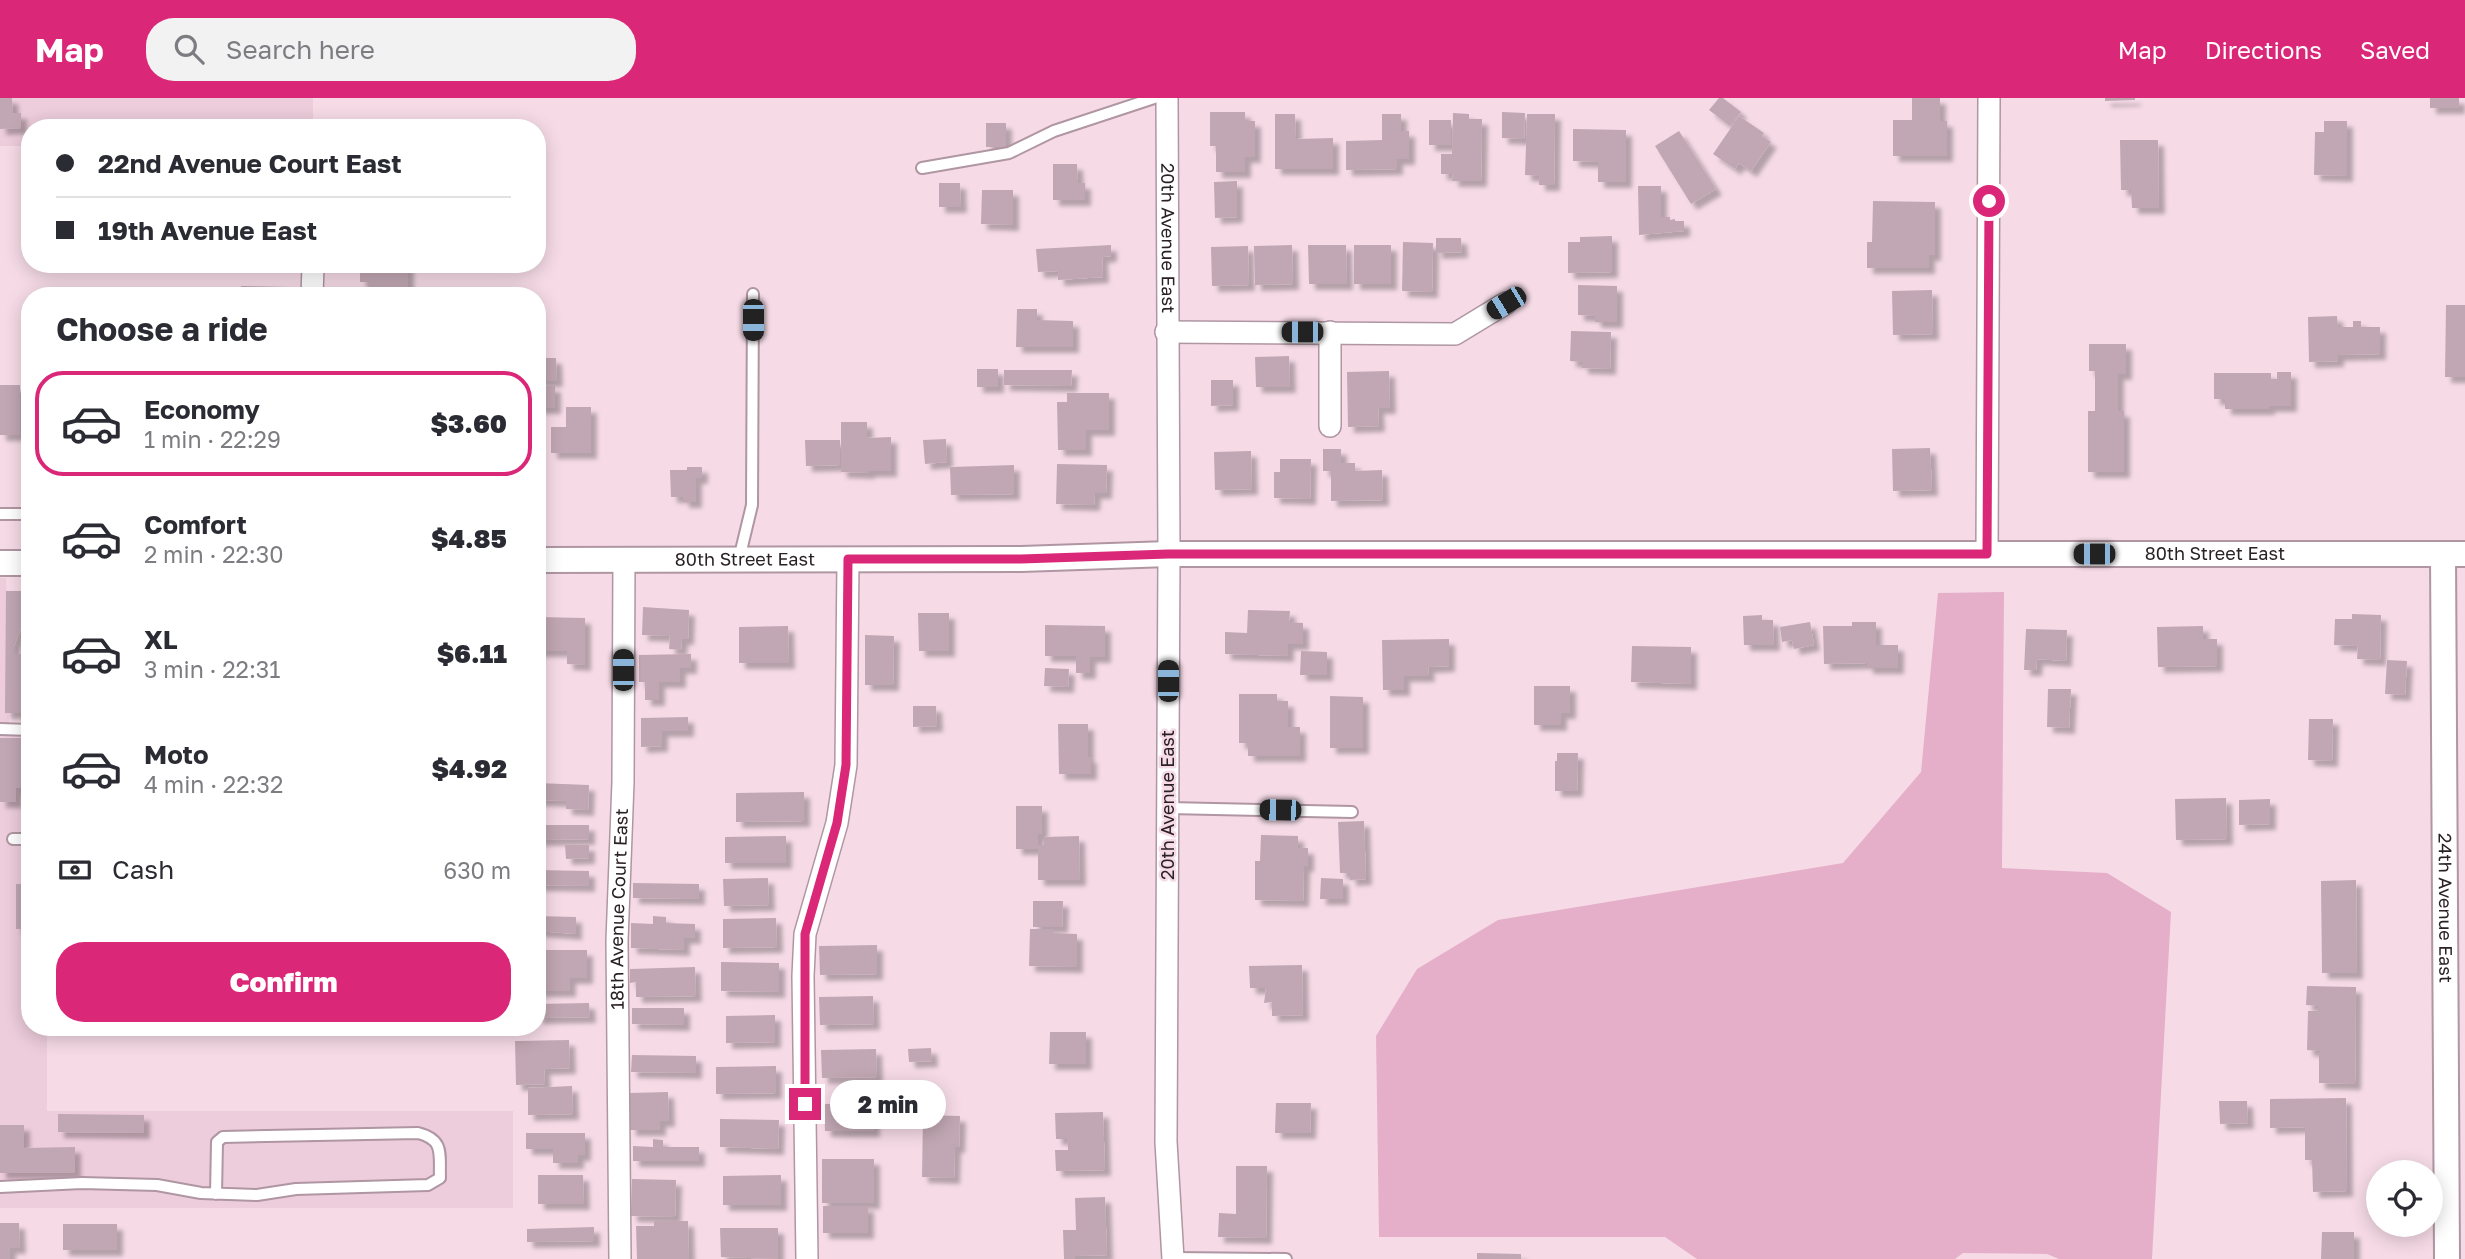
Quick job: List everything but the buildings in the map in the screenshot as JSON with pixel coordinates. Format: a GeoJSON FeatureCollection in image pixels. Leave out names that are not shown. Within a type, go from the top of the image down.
{"type":"FeatureCollection","features":[{"type":"Feature","properties":{"kind":"street","name":"20th Avenue East"},"geometry":{"type":"LineString","coordinates":[[1167,98],[1166,1142],[1173,1258]]}},
{"type":"Feature","properties":{"kind":"street"},"geometry":{"type":"LineString","coordinates":[[1987,554],[1989,98]]}},
{"type":"Feature","properties":{"kind":"street"},"geometry":{"type":"LineString","coordinates":[[1166,332],[1455,334],[1506,303]]}},
{"type":"Feature","properties":{"kind":"street"},"geometry":{"type":"LineString","coordinates":[[1330,332],[1330,426]]}},
{"type":"Feature","properties":{"kind":"street","name":"80th Street East"},"geometry":{"type":"LineString","coordinates":[[546,559],[1021,559],[1168,554],[2454,554]]}},
{"type":"Feature","properties":{"kind":"street","name":"24th Avenue East"},"geometry":{"type":"LineString","coordinates":[[2447,1259],[2454,554]]}},
{"type":"Feature","properties":{"kind":"street","name":"18th Avenue Court East"},"geometry":{"type":"LineString","coordinates":[[620,1259],[617,941],[623,782],[624,559]]}},
{"type":"Feature","properties":{"kind":"street"},"geometry":{"type":"LineString","coordinates":[[807,1259],[803,976],[805,934],[837,823],[846,765],[848,559]]}},
{"type":"Feature","properties":{"kind":"street"},"geometry":{"type":"LineString","coordinates":[[0,564],[21,563]]}},
{"type":"Feature","properties":{"kind":"lane"},"geometry":{"type":"LineString","coordinates":[[922,168],[1009,153],[1054,131],[1154,98]]}},
{"type":"Feature","properties":{"kind":"lane"},"geometry":{"type":"LineString","coordinates":[[739,559],[752,505],[753,294]]}},
{"type":"Feature","properties":{"kind":"lane"},"geometry":{"type":"LineString","coordinates":[[0,514],[21,514]]}},
{"type":"Feature","properties":{"kind":"lane"},"geometry":{"type":"LineString","coordinates":[[0,729],[21,730]]}},
{"type":"Feature","properties":{"kind":"lane"},"geometry":{"type":"LineString","coordinates":[[1168,808],[1352,812]]}},
{"type":"Feature","properties":{"kind":"lane"},"geometry":{"type":"LineString","coordinates":[[13,839],[21,839]]}},
{"type":"Feature","properties":{"kind":"lane"},"geometry":{"type":"LineString","coordinates":[[0,1187],[95,1183],[157,1185],[216,1194],[257,1195],[296,1189],[428,1185],[440,1178],[439,1146],[427,1136],[418,1133],[223,1137],[216,1142],[216,1194]]}},
{"type":"Feature","properties":{"kind":"lane"},"geometry":{"type":"LineString","coordinates":[[1173,1258],[1286,1259]]}},
{"type":"Feature","properties":{"kind":"shaded area"},"geometry":{"type":"Polygon","coordinates":[[[0,98],[313,98],[313,119],[21,119],[21,146],[0,146],[0,98]]]}},
{"type":"Feature","properties":{"kind":"shaded area"},"geometry":{"type":"Polygon","coordinates":[[[0,578],[6,578],[9,725],[21,725],[21,1036],[47,1036],[47,1111],[513,1111],[513,1208],[0,1208],[0,578]]]}},
{"type":"Feature","properties":{"kind":"shaded area"},"geometry":{"type":"Polygon","coordinates":[[[2004,592],[2002,868],[2107,873],[2171,912],[2152,1259],[2059,1259],[2047,1254],[1963,1253],[1955,1259],[1697,1259],[1665,1237],[1379,1237],[1376,1036],[1417,969],[1498,920],[1843,863],[1921,772],[1938,593],[2004,592]]]}},
{"type":"Feature","properties":{"kind":"route"},"geometry":{"type":"LineString","coordinates":[[805,1104],[805,934],[837,823],[846,765],[848,559],[1021,559],[1168,554],[1987,554],[1989,201]]}}]}
